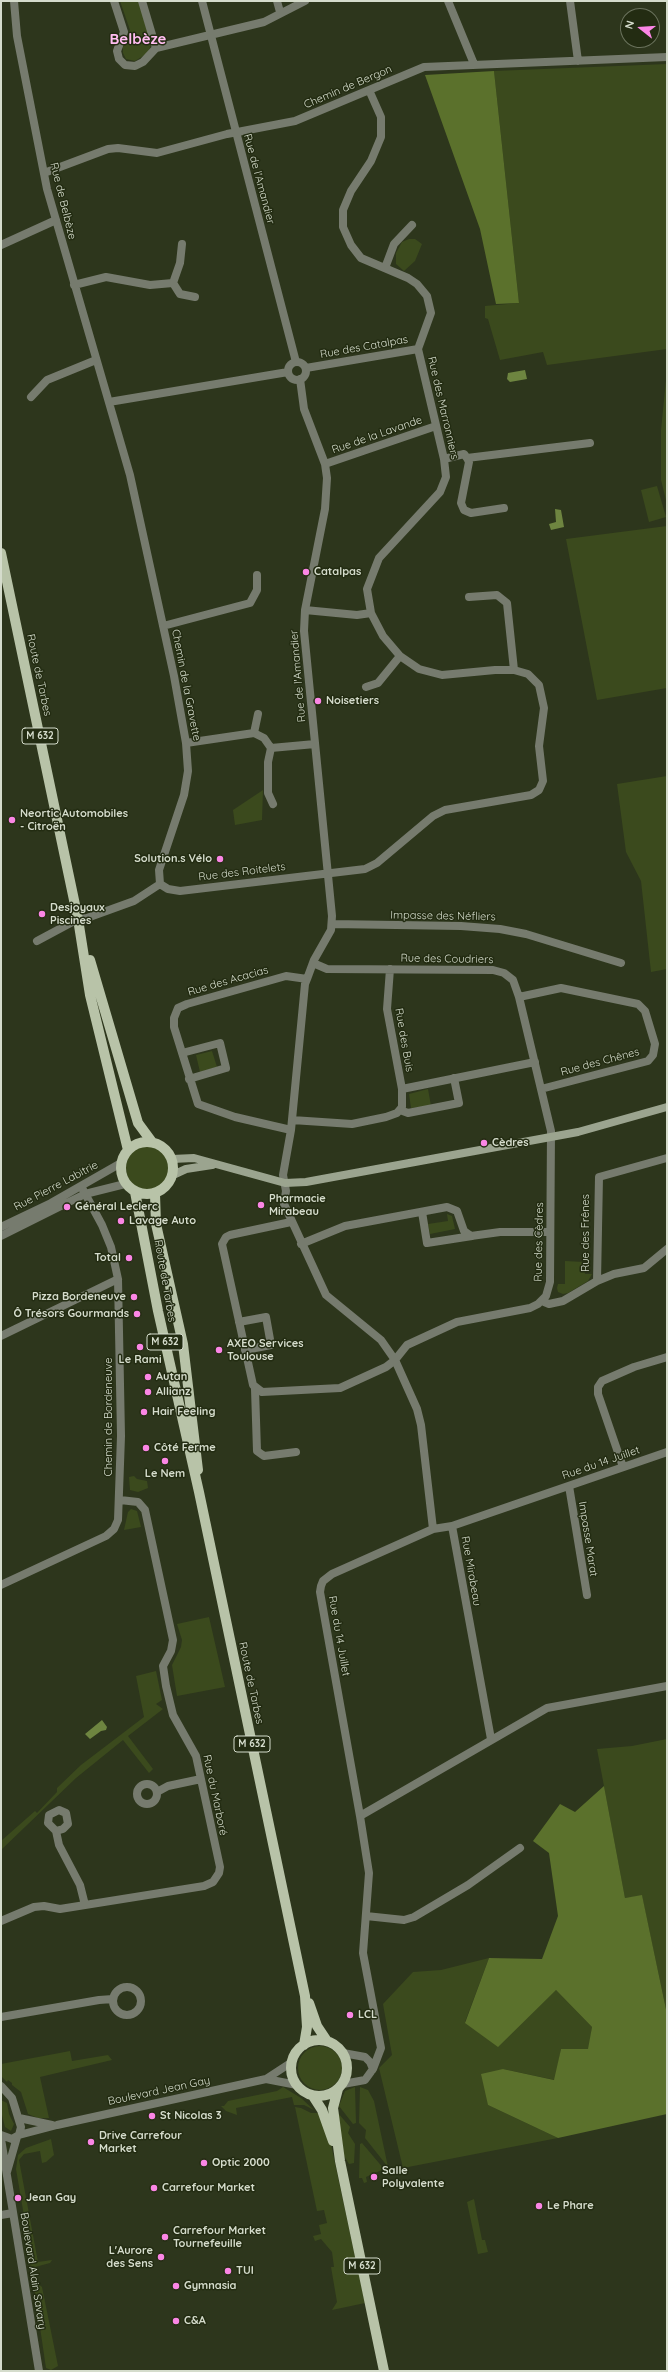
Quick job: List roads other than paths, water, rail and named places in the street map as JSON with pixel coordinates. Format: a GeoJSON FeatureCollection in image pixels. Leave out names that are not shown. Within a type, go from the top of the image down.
{"type":"FeatureCollection","features":[{"type":"Feature","properties":{"kind":"main road","name":"Route de Tarbes"},"geometry":{"type":"LineString","coordinates":[[1,553],[78,919],[90,995],[128,1150]]}},
{"type":"Feature","properties":{"kind":"main road","name":"Route de Tarbes"},"geometry":{"type":"LineString","coordinates":[[78,919],[138,1124],[152,1142],[168,1151],[172,1159]]}},
{"type":"Feature","properties":{"kind":"main road"},"geometry":{"type":"LineString","coordinates":[[173,1175],[172,1159],[194,1158],[212,1165],[285,1183],[322,1180],[550,1137],[605,1125],[667,1107]]}},
{"type":"Feature","properties":{"kind":"main road"},"geometry":{"type":"LineString","coordinates":[[152,1142],[143,1142],[128,1150],[121,1163],[121,1174],[125,1184],[135,1192],[145,1195],[155,1194],[163,1190],[173,1175],[186,1169],[212,1165]]}},
{"type":"Feature","properties":{"kind":"main road","name":"Route de Tarbes"},"geometry":{"type":"LineString","coordinates":[[135,1192],[158,1311],[305,1996],[307,2026],[304,2045]]}},
{"type":"Feature","properties":{"kind":"main road","name":"Route de Tarbes"},"geometry":{"type":"LineString","coordinates":[[155,1194],[156,1224],[183,1344],[198,1453],[198,1492]]}},
{"type":"Feature","properties":{"kind":"main road","name":"Route de Tarbes"},"geometry":{"type":"LineString","coordinates":[[305,1996],[317,2026],[327,2041]]}},
{"type":"Feature","properties":{"kind":"main road"},"geometry":{"type":"LineString","coordinates":[[315,2040],[327,2041],[336,2045],[343,2053],[347,2070],[340,2087],[326,2096],[313,2096],[304,2092],[297,2085],[292,2074],[292,2062],[296,2052],[304,2045],[315,2040]]}},
{"type":"Feature","properties":{"kind":"main road","name":"M 632"},"geometry":{"type":"LineString","coordinates":[[340,2087],[333,2108],[340,2161],[384,2371]]}},
{"type":"Feature","properties":{"kind":"main road","name":"M 632"},"geometry":{"type":"LineString","coordinates":[[313,2096],[322,2110],[340,2161]]}},
{"type":"Feature","properties":{"kind":"street","name":"Rue de Belbèze"},"geometry":{"type":"LineString","coordinates":[[14,1],[17,36],[44,173],[74,285],[109,402]]}},
{"type":"Feature","properties":{"kind":"street"},"geometry":{"type":"LineString","coordinates":[[114,1],[124,32],[117,51],[119,59],[125,65],[135,66],[143,62],[156,48],[264,22],[280,12],[305,1]]}},
{"type":"Feature","properties":{"kind":"street"},"geometry":{"type":"LineString","coordinates":[[142,1],[156,48]]}},
{"type":"Feature","properties":{"kind":"street","name":"Rue de l'Amandier"},"geometry":{"type":"LineString","coordinates":[[202,1],[296,362]]}},
{"type":"Feature","properties":{"kind":"street"},"geometry":{"type":"LineString","coordinates":[[276,1],[280,12]]}},
{"type":"Feature","properties":{"kind":"street"},"geometry":{"type":"LineString","coordinates":[[448,1],[474,64]]}},
{"type":"Feature","properties":{"kind":"street"},"geometry":{"type":"LineString","coordinates":[[570,1],[578,61]]}},
{"type":"Feature","properties":{"kind":"street","name":"Chemin de Bergon"},"geometry":{"type":"LineString","coordinates":[[44,173],[108,149],[118,148],[157,153],[236,132],[295,121],[424,67],[667,57]]}},
{"type":"Feature","properties":{"kind":"street","name":"Rue des Catalpas"},"geometry":{"type":"LineString","coordinates":[[306,368],[418,349],[431,313],[427,296],[408,278],[361,258],[351,245],[343,227],[343,210],[351,191],[371,161],[381,137],[381,117],[369,90]]}},
{"type":"Feature","properties":{"kind":"street"},"geometry":{"type":"LineString","coordinates":[[1,245],[56,220]]}},
{"type":"Feature","properties":{"kind":"street"},"geometry":{"type":"LineString","coordinates":[[385,268],[394,244],[412,225]]}},
{"type":"Feature","properties":{"kind":"street"},"geometry":{"type":"LineString","coordinates":[[173,283],[180,263],[182,244]]}},
{"type":"Feature","properties":{"kind":"street"},"geometry":{"type":"LineString","coordinates":[[74,285],[106,277],[150,284],[173,283]]}},
{"type":"Feature","properties":{"kind":"street"},"geometry":{"type":"LineString","coordinates":[[173,283],[180,294],[195,297]]}},
{"type":"Feature","properties":{"kind":"street","name":"Rue des Marronniers"},"geometry":{"type":"LineString","coordinates":[[418,349],[444,459],[446,477],[440,492],[379,558],[367,589],[371,613],[383,636],[400,656],[419,669],[442,675],[514,670]]}},
{"type":"Feature","properties":{"kind":"street"},"geometry":{"type":"LineString","coordinates":[[31,397],[47,380],[96,360]]}},
{"type":"Feature","properties":{"kind":"street"},"geometry":{"type":"LineString","coordinates":[[296,362],[303,364],[306,368],[305,375],[300,380],[291,378],[288,372],[289,366],[296,362]]}},
{"type":"Feature","properties":{"kind":"street"},"geometry":{"type":"LineString","coordinates":[[109,402],[288,372]]}},
{"type":"Feature","properties":{"kind":"street","name":"Rue de l'Amandier"},"geometry":{"type":"LineString","coordinates":[[300,380],[304,409],[325,464],[327,493],[326,509],[306,610],[304,632],[332,924]]}},
{"type":"Feature","properties":{"kind":"street","name":"Chemin de la Gravette"},"geometry":{"type":"LineString","coordinates":[[109,402],[130,475],[163,626],[186,743],[188,771],[184,795],[159,870],[160,884]]}},
{"type":"Feature","properties":{"kind":"street","name":"Rue de la Lavande"},"geometry":{"type":"LineString","coordinates":[[325,464],[436,426]]}},
{"type":"Feature","properties":{"kind":"street"},"geometry":{"type":"LineString","coordinates":[[467,458],[590,443]]}},
{"type":"Feature","properties":{"kind":"street"},"geometry":{"type":"LineString","coordinates":[[444,459],[464,454],[469,462],[461,503],[464,510],[471,513],[504,508]]}},
{"type":"Feature","properties":{"kind":"street"},"geometry":{"type":"LineString","coordinates":[[163,626],[250,603],[257,590],[257,576]]}},
{"type":"Feature","properties":{"kind":"street"},"geometry":{"type":"LineString","coordinates":[[469,597],[497,595],[507,603],[514,670]]}},
{"type":"Feature","properties":{"kind":"street"},"geometry":{"type":"LineString","coordinates":[[306,610],[357,615],[371,613]]}},
{"type":"Feature","properties":{"kind":"street"},"geometry":{"type":"LineString","coordinates":[[366,687],[378,683],[400,656]]}},
{"type":"Feature","properties":{"kind":"street","name":"Rue des Roitelets"},"geometry":{"type":"LineString","coordinates":[[160,884],[168,889],[180,891],[365,869],[377,863],[433,816],[445,810],[531,796],[539,790],[543,781],[540,746],[544,708],[539,685],[528,674],[514,670]]}},
{"type":"Feature","properties":{"kind":"street"},"geometry":{"type":"LineString","coordinates":[[254,733],[258,714]]}},
{"type":"Feature","properties":{"kind":"street"},"geometry":{"type":"LineString","coordinates":[[186,743],[254,733],[264,738],[272,748]]}},
{"type":"Feature","properties":{"kind":"street"},"geometry":{"type":"LineString","coordinates":[[272,748],[315,744]]}},
{"type":"Feature","properties":{"kind":"street"},"geometry":{"type":"LineString","coordinates":[[272,748],[268,762],[268,793],[273,804]]}},
{"type":"Feature","properties":{"kind":"street"},"geometry":{"type":"LineString","coordinates":[[37,941],[78,919],[87,918],[134,901],[160,884]]}},
{"type":"Feature","properties":{"kind":"street"},"geometry":{"type":"LineString","coordinates":[[332,924],[307,979],[291,1130],[283,1175],[286,1191],[284,1204],[301,1244],[326,1295],[384,1342],[395,1360],[417,1409],[433,1529]]}},
{"type":"Feature","properties":{"kind":"street","name":"Impasse des Néfliers"},"geometry":{"type":"LineString","coordinates":[[332,924],[461,926],[500,929],[526,934],[621,963]]}},
{"type":"Feature","properties":{"kind":"street","name":"Rue des Coudriers"},"geometry":{"type":"LineString","coordinates":[[312,967],[327,969],[499,971],[513,980],[519,997],[535,1062],[550,1137]]}},
{"type":"Feature","properties":{"kind":"street","name":"Rue des Buis"},"geometry":{"type":"LineString","coordinates":[[390,970],[387,1009],[402,1089],[403,1101],[400,1110]]}},
{"type":"Feature","properties":{"kind":"street","name":"Rue des Acacias"},"geometry":{"type":"LineString","coordinates":[[291,1130],[268,1126],[202,1107],[196,1101],[173,1022],[178,1008],[286,976],[307,979]]}},
{"type":"Feature","properties":{"kind":"street","name":"Rue des Chênes"},"geometry":{"type":"LineString","coordinates":[[519,997],[561,988],[638,1004],[645,1011],[655,1044],[653,1055],[648,1061],[541,1089]]}},
{"type":"Feature","properties":{"kind":"street"},"geometry":{"type":"LineString","coordinates":[[182,1053],[220,1043],[226,1068],[189,1079]]}},
{"type":"Feature","properties":{"kind":"street"},"geometry":{"type":"LineString","coordinates":[[402,1089],[535,1062]]}},
{"type":"Feature","properties":{"kind":"street"},"geometry":{"type":"LineString","coordinates":[[292,1120],[352,1124],[386,1117],[400,1110],[408,1113],[459,1103],[454,1078]]}},
{"type":"Feature","properties":{"kind":"street","name":"Rue des Cèdres"},"geometry":{"type":"LineString","coordinates":[[542,1301],[550,1285],[550,1137]]}},
{"type":"Feature","properties":{"kind":"street","name":"Rue des Frênes"},"geometry":{"type":"LineString","coordinates":[[667,1158],[599,1177],[598,1282],[614,1274],[644,1268],[658,1259],[667,1249]]}},
{"type":"Feature","properties":{"kind":"street","name":"Rue Pierre Labitrie"},"geometry":{"type":"LineString","coordinates":[[1,1227],[121,1163]]}},
{"type":"Feature","properties":{"kind":"street","name":"Rue Pierre Labitrie"},"geometry":{"type":"LineString","coordinates":[[1,1236],[85,1194],[125,1184]]}},
{"type":"Feature","properties":{"kind":"street","name":"Chemin de Bordeneuve"},"geometry":{"type":"LineString","coordinates":[[1,1585],[110,1534],[118,1523],[120,1500],[121,1416],[118,1279],[111,1247],[102,1225],[81,1185]]}},
{"type":"Feature","properties":{"kind":"street"},"geometry":{"type":"LineString","coordinates":[[301,1244],[345,1226],[447,1208],[453,1209],[458,1214],[464,1231],[473,1236]]}},
{"type":"Feature","properties":{"kind":"street"},"geometry":{"type":"LineString","coordinates":[[422,1212],[427,1243],[500,1232],[550,1232]]}},
{"type":"Feature","properties":{"kind":"street"},"geometry":{"type":"LineString","coordinates":[[291,1222],[230,1235],[224,1239],[223,1248],[244,1350],[255,1389],[257,1452],[264,1456],[296,1452]]}},
{"type":"Feature","properties":{"kind":"street"},"geometry":{"type":"LineString","coordinates":[[1,1336],[118,1279]]}},
{"type":"Feature","properties":{"kind":"street"},"geometry":{"type":"LineString","coordinates":[[255,1389],[265,1392],[343,1388],[386,1367],[395,1360],[407,1345],[457,1322],[471,1318],[530,1308],[542,1301],[549,1304],[563,1301],[598,1282]]}},
{"type":"Feature","properties":{"kind":"street"},"geometry":{"type":"LineString","coordinates":[[239,1322],[266,1317],[271,1344],[244,1350]]}},
{"type":"Feature","properties":{"kind":"street"},"geometry":{"type":"LineString","coordinates":[[623,1467],[598,1394],[598,1386],[602,1382],[634,1367],[667,1357]]}},
{"type":"Feature","properties":{"kind":"street","name":"Rue du 14 Juillet"},"geometry":{"type":"LineString","coordinates":[[452,1526],[667,1452]]}},
{"type":"Feature","properties":{"kind":"street","name":"Impasse Marat"},"geometry":{"type":"LineString","coordinates":[[569,1486],[587,1596]]}},
{"type":"Feature","properties":{"kind":"street","name":"Rue du Marboré"},"geometry":{"type":"LineString","coordinates":[[1,1921],[34,1907],[44,1906],[58,1909],[204,1886],[215,1880],[220,1866],[193,1749],[173,1715],[169,1703],[163,1669],[172,1651],[173,1640],[144,1510],[138,1502],[120,1500]]}},
{"type":"Feature","properties":{"kind":"street","name":"Rue Mirabeau"},"geometry":{"type":"LineString","coordinates":[[433,1529],[452,1526],[491,1739]]}},
{"type":"Feature","properties":{"kind":"street","name":"Rue du 14 Juillet"},"geometry":{"type":"LineString","coordinates":[[340,2087],[366,2080],[380,2053],[363,1953],[369,1873],[320,1592],[321,1586],[323,1581],[332,1574],[433,1529]]}},
{"type":"Feature","properties":{"kind":"street"},"geometry":{"type":"LineString","coordinates":[[360,1816],[547,1708],[667,1686]]}},
{"type":"Feature","properties":{"kind":"street"},"geometry":{"type":"LineString","coordinates":[[157,1792],[168,1786],[201,1779]]}},
{"type":"Feature","properties":{"kind":"street"},"geometry":{"type":"LineString","coordinates":[[56,1831],[59,1845],[80,1885],[85,1905]]}},
{"type":"Feature","properties":{"kind":"street"},"geometry":{"type":"LineString","coordinates":[[366,1916],[404,1920],[414,1917],[468,1885],[520,1848]]}},
{"type":"Feature","properties":{"kind":"street"},"geometry":{"type":"LineString","coordinates":[[1,2017],[99,2000],[113,1999]]}},
{"type":"Feature","properties":{"kind":"street"},"geometry":{"type":"LineString","coordinates":[[364,2057],[374,2053],[379,2041]]}},
{"type":"Feature","properties":{"kind":"street"},"geometry":{"type":"LineString","coordinates":[[343,2053],[364,2057],[370,2062],[373,2069]]}},
{"type":"Feature","properties":{"kind":"street","name":"Boulevard Jean Gay"},"geometry":{"type":"LineString","coordinates":[[18,2136],[57,2125],[266,2079],[292,2062]]}},
{"type":"Feature","properties":{"kind":"street","name":"Boulevard Jean Gay"},"geometry":{"type":"LineString","coordinates":[[266,2079],[297,2085]]}},
{"type":"Feature","properties":{"kind":"street","name":"Boulevard Alain Savary"},"geometry":{"type":"LineString","coordinates":[[1,2086],[4,2092],[12,2098],[21,2128],[6,2175]]}},
{"type":"Feature","properties":{"kind":"street","name":"Boulevard Jean Gay"},"geometry":{"type":"LineString","coordinates":[[19,2118],[36,2123],[57,2125]]}},
{"type":"Feature","properties":{"kind":"street"},"geometry":{"type":"LineString","coordinates":[[1,2135],[10,2139],[18,2136]]}},
{"type":"Feature","properties":{"kind":"street","name":"Boulevard Alain Savary"},"geometry":{"type":"LineString","coordinates":[[1,2139],[39,2371]]}},
{"type":"Feature","properties":{"kind":"street"},"geometry":{"type":"LineString","coordinates":[[1,2215],[13,2213]]}},
{"type":"Feature","properties":{"kind":"place","name":"Catalpas"},"geometry":{"type":"Point","coordinates":[306,572]}},
{"type":"Feature","properties":{"kind":"place","name":"Noisetiers"},"geometry":{"type":"Point","coordinates":[318,701]}},
{"type":"Feature","properties":{"kind":"place","name":"Neortic Automobiles - Citroën"},"geometry":{"type":"Point","coordinates":[12,820]}},
{"type":"Feature","properties":{"kind":"place","name":"Solution.s Vélo"},"geometry":{"type":"Point","coordinates":[220,859]}},
{"type":"Feature","properties":{"kind":"place","name":"Desjoyaux Piscines"},"geometry":{"type":"Point","coordinates":[42,914]}},
{"type":"Feature","properties":{"kind":"place","name":"Cèdres"},"geometry":{"type":"Point","coordinates":[484,1143]}},
{"type":"Feature","properties":{"kind":"place","name":"Pharmacie Mirabeau"},"geometry":{"type":"Point","coordinates":[261,1205]}},
{"type":"Feature","properties":{"kind":"place","name":"Général Leclerc"},"geometry":{"type":"Point","coordinates":[67,1207]}},
{"type":"Feature","properties":{"kind":"place","name":"Lavage Auto"},"geometry":{"type":"Point","coordinates":[121,1221]}},
{"type":"Feature","properties":{"kind":"place","name":"Total"},"geometry":{"type":"Point","coordinates":[129,1258]}},
{"type":"Feature","properties":{"kind":"place","name":"Pizza Bordeneuve"},"geometry":{"type":"Point","coordinates":[134,1297]}},
{"type":"Feature","properties":{"kind":"place","name":"Ô Trésors Gourmands"},"geometry":{"type":"Point","coordinates":[137,1314]}},
{"type":"Feature","properties":{"kind":"place","name":"Le Rami"},"geometry":{"type":"Point","coordinates":[140,1347]}},
{"type":"Feature","properties":{"kind":"place","name":"AXEO Services Toulouse"},"geometry":{"type":"Point","coordinates":[219,1350]}},
{"type":"Feature","properties":{"kind":"place","name":"Autan"},"geometry":{"type":"Point","coordinates":[148,1377]}},
{"type":"Feature","properties":{"kind":"place","name":"Allianz"},"geometry":{"type":"Point","coordinates":[148,1392]}},
{"type":"Feature","properties":{"kind":"place","name":"Hair Feeling"},"geometry":{"type":"Point","coordinates":[144,1412]}},
{"type":"Feature","properties":{"kind":"place","name":"Côté Ferme"},"geometry":{"type":"Point","coordinates":[146,1448]}},
{"type":"Feature","properties":{"kind":"place","name":"Le Nem"},"geometry":{"type":"Point","coordinates":[165,1461]}},
{"type":"Feature","properties":{"kind":"place","name":"LCL"},"geometry":{"type":"Point","coordinates":[350,2015]}},
{"type":"Feature","properties":{"kind":"place","name":"St Nicolas 3"},"geometry":{"type":"Point","coordinates":[152,2116]}},
{"type":"Feature","properties":{"kind":"place","name":"Drive Carrefour Market"},"geometry":{"type":"Point","coordinates":[91,2142]}},
{"type":"Feature","properties":{"kind":"place","name":"Optic 2000"},"geometry":{"type":"Point","coordinates":[204,2163]}},
{"type":"Feature","properties":{"kind":"place","name":"Salle Polyvalente"},"geometry":{"type":"Point","coordinates":[374,2177]}},
{"type":"Feature","properties":{"kind":"place","name":"Carrefour Market"},"geometry":{"type":"Point","coordinates":[154,2188]}},
{"type":"Feature","properties":{"kind":"place","name":"Jean Gay"},"geometry":{"type":"Point","coordinates":[18,2198]}},
{"type":"Feature","properties":{"kind":"place","name":"Le Phare"},"geometry":{"type":"Point","coordinates":[539,2206]}},
{"type":"Feature","properties":{"kind":"place","name":"Carrefour Market Tournefeuille"},"geometry":{"type":"Point","coordinates":[165,2237]}},
{"type":"Feature","properties":{"kind":"place","name":"L'Aurore des Sens"},"geometry":{"type":"Point","coordinates":[161,2257]}},
{"type":"Feature","properties":{"kind":"place","name":"TUI"},"geometry":{"type":"Point","coordinates":[228,2271]}},
{"type":"Feature","properties":{"kind":"place","name":"Gymnasia"},"geometry":{"type":"Point","coordinates":[176,2286]}},
{"type":"Feature","properties":{"kind":"place","name":"C&A"},"geometry":{"type":"Point","coordinates":[176,2321]}},
{"type":"Feature","properties":{"kind":"district","name":"Belbèze"},"geometry":{"type":"Point","coordinates":[138,39]}}]}
